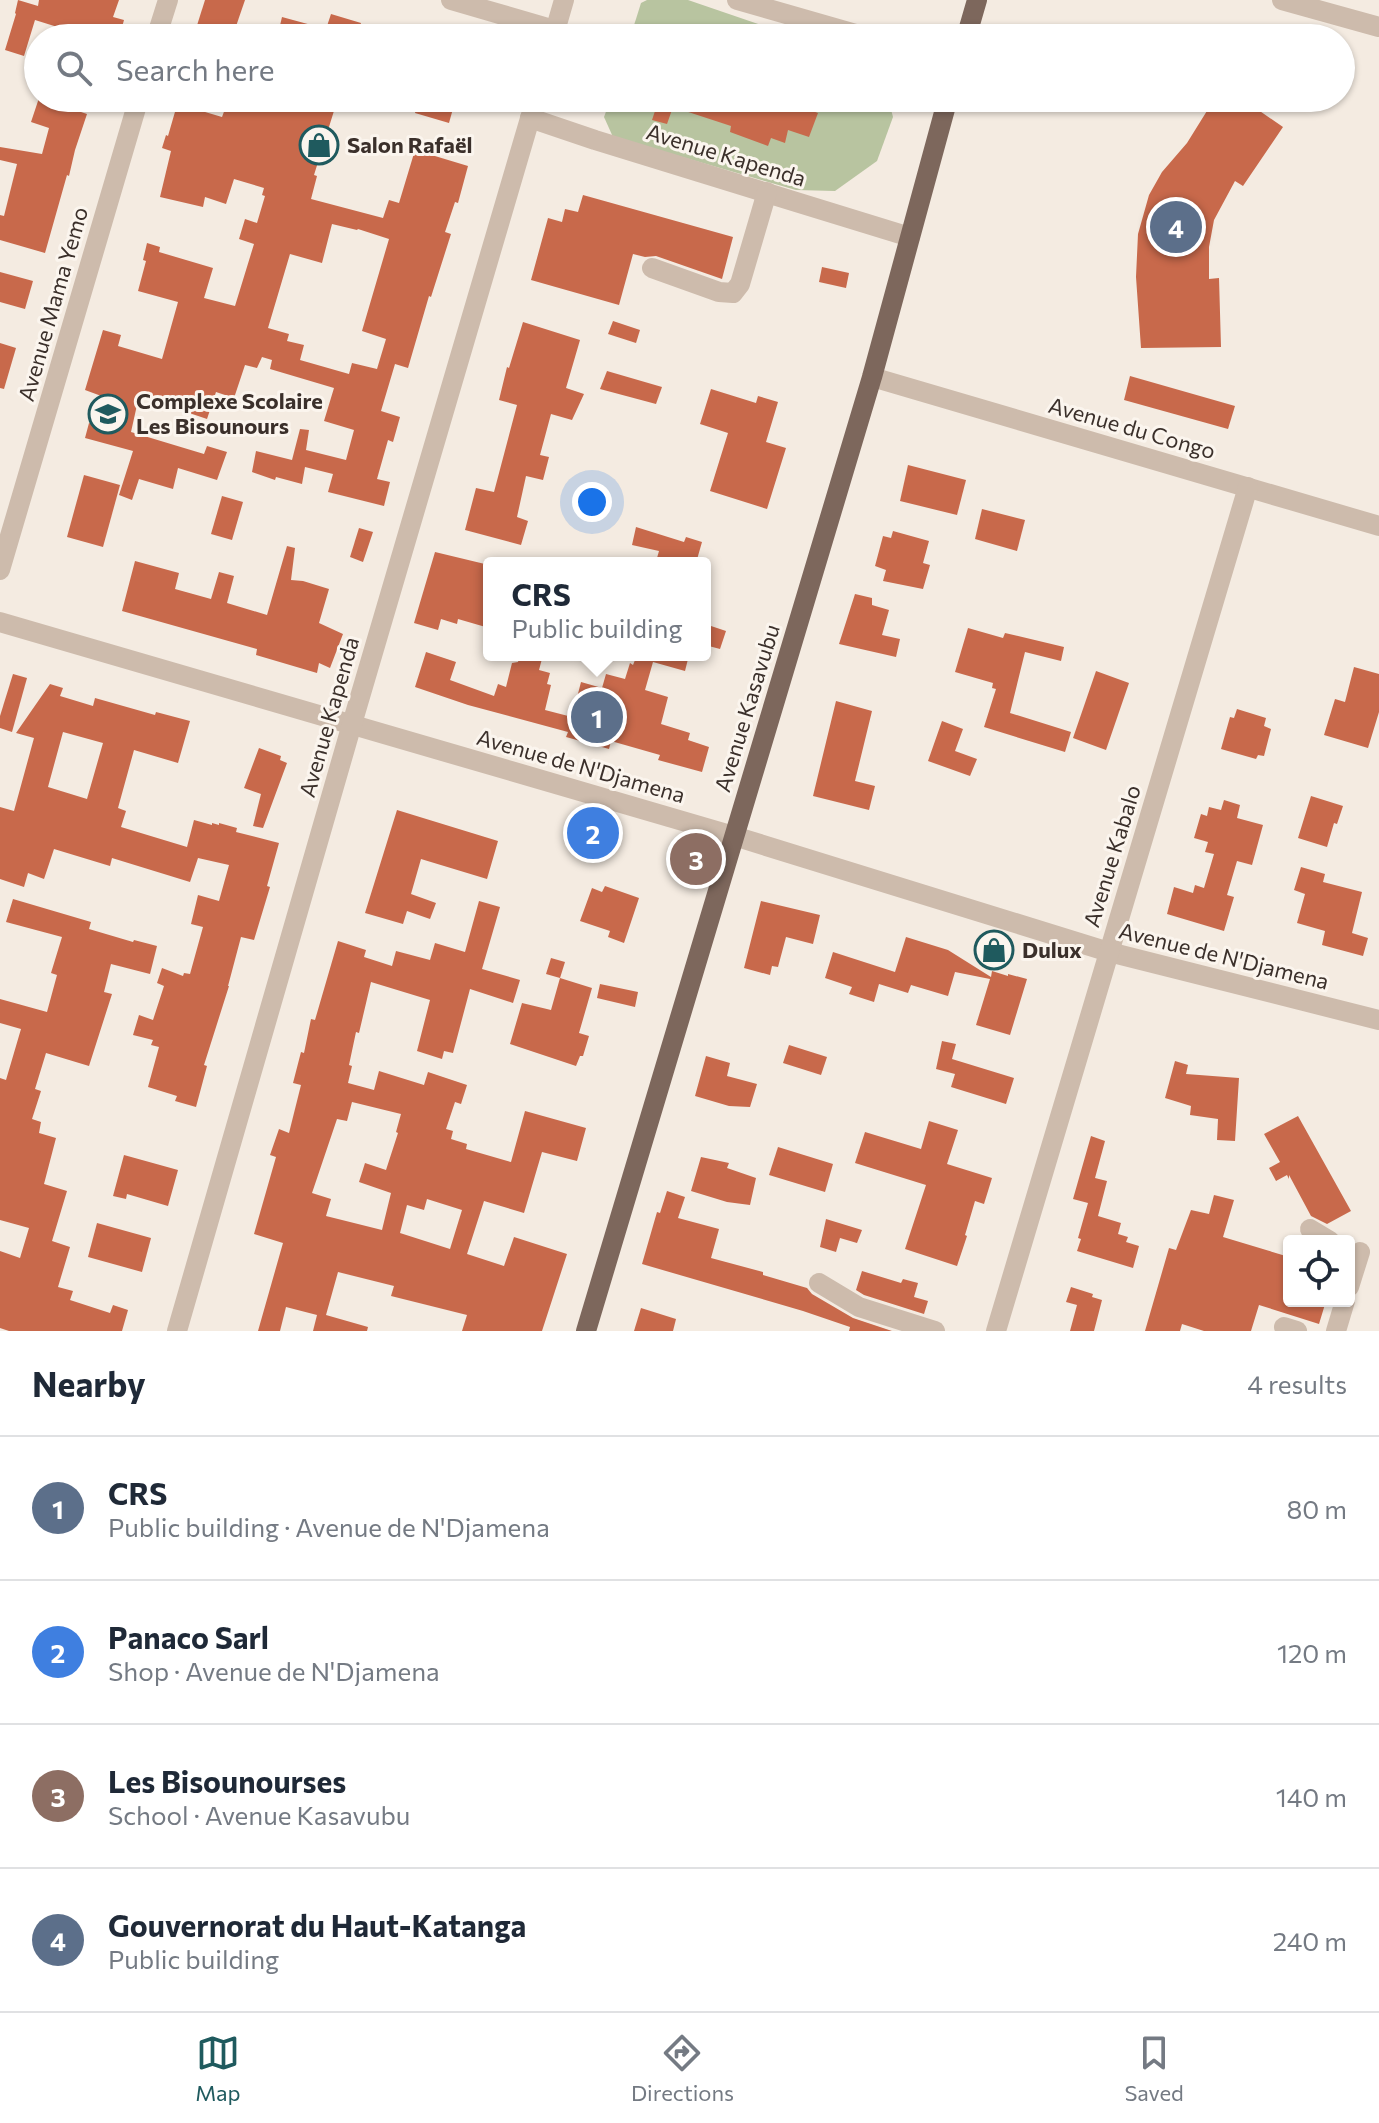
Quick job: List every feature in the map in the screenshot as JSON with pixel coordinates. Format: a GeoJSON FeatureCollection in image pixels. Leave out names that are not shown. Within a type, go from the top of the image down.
{"type":"FeatureCollection","features":[{"type":"Feature","properties":{"kind":"main road"},"geometry":{"type":"LineString","coordinates":[[970,24],[977,0]]}},
{"type":"Feature","properties":{"kind":"main road","name":"Avenue Kasavubu"},"geometry":{"type":"LineString","coordinates":[[586,1331],[872,377],[944,112]]}},
{"type":"Feature","properties":{"kind":"street"},"geometry":{"type":"LineString","coordinates":[[160,24],[168,0]]}},
{"type":"Feature","properties":{"kind":"street"},"geometry":{"type":"LineString","coordinates":[[451,0],[524,24]]}},
{"type":"Feature","properties":{"kind":"street"},"geometry":{"type":"LineString","coordinates":[[557,24],[564,0]]}},
{"type":"Feature","properties":{"kind":"street"},"geometry":{"type":"LineString","coordinates":[[737,0],[821,24]]}},
{"type":"Feature","properties":{"kind":"street"},"geometry":{"type":"LineString","coordinates":[[1282,0],[1377,21]]}},
{"type":"Feature","properties":{"kind":"street","name":"Avenue Mama Yemo"},"geometry":{"type":"LineString","coordinates":[[0,570],[135,112]]}},
{"type":"Feature","properties":{"kind":"street","name":"Avenue Kapenda"},"geometry":{"type":"LineString","coordinates":[[177,1331],[532,112]]}},
{"type":"Feature","properties":{"kind":"street","name":"Avenue Kapenda"},"geometry":{"type":"LineString","coordinates":[[542,112],[624,149],[910,237]]}},
{"type":"Feature","properties":{"kind":"street"},"geometry":{"type":"LineString","coordinates":[[652,268],[719,292],[733,293],[740,284],[767,192]]}},
{"type":"Feature","properties":{"kind":"street","name":"Avenue du Congo"},"geometry":{"type":"LineString","coordinates":[[872,377],[1379,526]]}},
{"type":"Feature","properties":{"kind":"street","name":"Avenue Kabalo"},"geometry":{"type":"LineString","coordinates":[[996,1331],[1248,487]]}},
{"type":"Feature","properties":{"kind":"street","name":"Avenue de N'Djamena"},"geometry":{"type":"LineString","coordinates":[[0,622],[734,836],[1109,952],[1379,1020]]}},
{"type":"Feature","properties":{"kind":"street"},"geometry":{"type":"LineString","coordinates":[[1310,1229],[1320,1235]]}},
{"type":"Feature","properties":{"kind":"street"},"geometry":{"type":"LineString","coordinates":[[1355,1272],[1363,1252]]}},
{"type":"Feature","properties":{"kind":"street"},"geometry":{"type":"LineString","coordinates":[[819,1283],[859,1307],[935,1331]]}},
{"type":"Feature","properties":{"kind":"street"},"geometry":{"type":"LineString","coordinates":[[1336,1331],[1343,1307]]}},
{"type":"Feature","properties":{"kind":"green space"},"geometry":{"type":"Polygon","coordinates":[[[647,0],[688,0],[758,24],[634,24],[641,3],[647,0]]]}},
{"type":"Feature","properties":{"kind":"green space"},"geometry":{"type":"Polygon","coordinates":[[[606,112],[892,112],[893,117],[877,161],[835,191],[796,190],[613,137],[604,117],[606,112]]]}},
{"type":"Feature","properties":{"kind":"building"},"geometry":{"type":"Polygon","coordinates":[[[18,0],[38,6],[39,0],[119,0],[113,17],[124,20],[123,24],[48,24],[35,20],[34,24],[24,24],[24,56],[5,50],[18,0]]]}},
{"type":"Feature","properties":{"kind":"building"},"geometry":{"type":"Polygon","coordinates":[[[205,0],[245,0],[237,24],[197,24],[205,0]]]}},
{"type":"Feature","properties":{"kind":"building"},"geometry":{"type":"Polygon","coordinates":[[[331,14],[361,23],[361,24],[328,24],[331,14]]]}},
{"type":"Feature","properties":{"kind":"building"},"geometry":{"type":"Polygon","coordinates":[[[282,17],[308,24],[280,24],[282,17]]]}},
{"type":"Feature","properties":{"kind":"building"},"geometry":{"type":"Polygon","coordinates":[[[34,112],[87,114],[45,253],[0,240],[0,215],[4,216],[17,164],[0,160],[0,147],[42,154],[49,128],[31,122],[34,112]]]}},
{"type":"Feature","properties":{"kind":"building"},"geometry":{"type":"Polygon","coordinates":[[[175,112],[205,112],[222,117],[224,112],[334,112],[314,175],[317,176],[311,199],[383,218],[389,200],[399,203],[415,150],[468,166],[458,203],[455,202],[445,232],[451,234],[408,368],[395,364],[381,411],[400,417],[393,442],[388,440],[377,479],[390,482],[384,506],[328,492],[333,474],[305,467],[302,484],[276,477],[275,480],[252,472],[256,451],[292,460],[300,429],[309,430],[306,450],[346,460],[354,430],[324,421],[334,388],[270,369],[272,360],[262,357],[257,368],[245,365],[234,398],[216,392],[207,419],[139,396],[131,432],[204,454],[207,446],[227,452],[217,480],[178,468],[173,489],[139,479],[132,500],[119,495],[133,451],[85,438],[89,423],[95,425],[104,397],[85,390],[103,330],[121,335],[118,346],[162,359],[178,302],[138,291],[147,243],[160,247],[159,252],[213,268],[204,298],[235,306],[254,244],[239,239],[245,219],[257,223],[265,196],[262,195],[264,188],[234,179],[226,204],[205,197],[203,207],[160,197],[171,151],[162,148],[175,112]],[[332,224],[322,263],[290,254],[268,328],[289,334],[287,341],[304,345],[300,360],[349,374],[352,363],[377,369],[386,339],[362,331],[389,239],[332,224]]]}},
{"type":"Feature","properties":{"kind":"building"},"geometry":{"type":"Polygon","coordinates":[[[415,112],[452,112],[449,123],[415,112]]]}},
{"type":"Feature","properties":{"kind":"building"},"geometry":{"type":"Polygon","coordinates":[[[655,112],[671,112],[667,124],[652,120],[655,112]]]}},
{"type":"Feature","properties":{"kind":"building"},"geometry":{"type":"Polygon","coordinates":[[[688,112],[818,113],[809,137],[788,130],[785,143],[771,138],[768,146],[730,132],[731,126],[688,112]]]}},
{"type":"Feature","properties":{"kind":"building"},"geometry":{"type":"Polygon","coordinates":[[[1206,112],[1261,112],[1283,127],[1243,186],[1235,181],[1214,220],[1209,247],[1209,279],[1219,278],[1221,347],[1141,348],[1136,277],[1138,234],[1149,195],[1162,172],[1187,143],[1206,112]]]}},
{"type":"Feature","properties":{"kind":"building"},"geometry":{"type":"Polygon","coordinates":[[[583,195],[733,237],[722,279],[656,256],[633,254],[619,305],[531,280],[548,218],[562,222],[565,209],[578,212],[583,195]]]}},
{"type":"Feature","properties":{"kind":"building"},"geometry":{"type":"Polygon","coordinates":[[[822,267],[849,273],[846,288],[819,282],[822,267]]]}},
{"type":"Feature","properties":{"kind":"building"},"geometry":{"type":"Polygon","coordinates":[[[0,272],[33,281],[25,309],[0,302],[0,272]]]}},
{"type":"Feature","properties":{"kind":"building"},"geometry":{"type":"Polygon","coordinates":[[[613,321],[640,330],[636,343],[608,334],[613,321]]]}},
{"type":"Feature","properties":{"kind":"building"},"geometry":{"type":"Polygon","coordinates":[[[523,322],[580,340],[566,388],[584,394],[572,420],[551,414],[540,455],[549,457],[543,480],[526,476],[517,517],[528,521],[521,545],[465,530],[476,488],[494,492],[517,405],[499,400],[523,322]]]}},
{"type":"Feature","properties":{"kind":"building"},"geometry":{"type":"Polygon","coordinates":[[[0,343],[16,348],[4,389],[0,388],[0,343]]]}},
{"type":"Feature","properties":{"kind":"building"},"geometry":{"type":"Polygon","coordinates":[[[607,371],[662,387],[656,404],[600,389],[607,371]]]}},
{"type":"Feature","properties":{"kind":"building"},"geometry":{"type":"Polygon","coordinates":[[[1130,376],[1235,406],[1228,429],[1124,400],[1130,376]]]}},
{"type":"Feature","properties":{"kind":"building"},"geometry":{"type":"Polygon","coordinates":[[[711,389],[756,403],[758,396],[778,402],[766,442],[786,448],[767,509],[710,491],[728,433],[700,424],[711,389]]]}},
{"type":"Feature","properties":{"kind":"building"},"geometry":{"type":"Polygon","coordinates":[[[908,465],[966,480],[957,515],[900,501],[908,465]]]}},
{"type":"Feature","properties":{"kind":"building"},"geometry":{"type":"Polygon","coordinates":[[[84,475],[120,485],[103,547],[67,537],[84,475]]]}},
{"type":"Feature","properties":{"kind":"building"},"geometry":{"type":"Polygon","coordinates":[[[222,496],[243,502],[232,540],[211,534],[222,496]]]}},
{"type":"Feature","properties":{"kind":"building"},"geometry":{"type":"Polygon","coordinates":[[[982,509],[1025,520],[1017,551],[975,539],[982,509]]]}},
{"type":"Feature","properties":{"kind":"building"},"geometry":{"type":"Polygon","coordinates":[[[636,527],[684,542],[686,537],[702,542],[698,557],[657,557],[659,551],[632,545],[636,527]]]}},
{"type":"Feature","properties":{"kind":"building"},"geometry":{"type":"Polygon","coordinates":[[[359,528],[373,532],[363,562],[350,557],[359,528]]]}},
{"type":"Feature","properties":{"kind":"building"},"geometry":{"type":"Polygon","coordinates":[[[893,531],[929,541],[923,563],[930,565],[923,589],[883,581],[886,570],[875,566],[883,536],[891,538],[893,531]]]}},
{"type":"Feature","properties":{"kind":"building"},"geometry":{"type":"Polygon","coordinates":[[[287,546],[295,548],[291,580],[329,589],[319,623],[343,634],[330,668],[319,663],[317,673],[256,655],[257,649],[122,611],[135,561],[179,573],[175,589],[211,599],[219,572],[234,576],[227,603],[267,615],[287,546]]]}},
{"type":"Feature","properties":{"kind":"building"},"geometry":{"type":"Polygon","coordinates":[[[435,552],[483,564],[483,626],[458,619],[457,624],[441,619],[438,630],[414,623],[435,552]]]}},
{"type":"Feature","properties":{"kind":"building"},"geometry":{"type":"Polygon","coordinates":[[[855,594],[872,598],[872,605],[889,610],[882,635],[900,639],[896,657],[839,644],[855,594]]]}},
{"type":"Feature","properties":{"kind":"building"},"geometry":{"type":"Polygon","coordinates":[[[711,626],[726,631],[720,649],[711,647],[711,626]]]}},
{"type":"Feature","properties":{"kind":"building"},"geometry":{"type":"Polygon","coordinates":[[[968,628],[1003,638],[1005,633],[1064,647],[1061,661],[1025,652],[1010,713],[1071,732],[1065,752],[984,727],[996,689],[992,688],[993,683],[955,672],[968,628]]]}},
{"type":"Feature","properties":{"kind":"building"},"geometry":{"type":"Polygon","coordinates":[[[426,652],[456,662],[450,680],[494,696],[498,684],[506,687],[512,663],[541,661],[539,670],[550,673],[547,684],[551,685],[545,710],[572,717],[581,682],[602,688],[606,674],[625,679],[630,663],[633,665],[635,661],[688,661],[685,671],[653,662],[645,690],[668,697],[661,724],[690,733],[688,740],[709,747],[702,772],[658,760],[660,755],[611,741],[609,749],[566,737],[568,732],[415,687],[426,652]]]}},
{"type":"Feature","properties":{"kind":"building"},"geometry":{"type":"Polygon","coordinates":[[[1354,667],[1379,674],[1379,712],[1368,748],[1324,735],[1335,699],[1345,702],[1354,667]]]}},
{"type":"Feature","properties":{"kind":"building"},"geometry":{"type":"Polygon","coordinates":[[[1096,671],[1129,683],[1106,750],[1073,738],[1096,671]]]}},
{"type":"Feature","properties":{"kind":"building"},"geometry":{"type":"Polygon","coordinates":[[[13,674],[27,678],[12,732],[0,728],[0,716],[13,674]]]}},
{"type":"Feature","properties":{"kind":"building"},"geometry":{"type":"Polygon","coordinates":[[[50,684],[63,688],[60,696],[93,706],[95,698],[155,715],[156,712],[190,721],[178,763],[134,750],[118,808],[126,811],[121,827],[187,847],[194,820],[212,825],[219,823],[237,828],[236,832],[279,843],[254,940],[241,937],[204,1065],[207,1066],[196,1107],[175,1101],[177,1096],[148,1087],[159,1047],[151,1045],[153,1040],[133,1035],[139,1015],[153,1020],[164,986],[157,983],[162,968],[183,976],[184,973],[190,974],[203,927],[191,924],[198,895],[219,901],[229,865],[198,858],[190,882],[112,858],[110,866],[54,849],[44,879],[28,873],[24,887],[0,879],[0,807],[14,811],[34,738],[16,733],[50,684]],[[63,732],[48,787],[87,799],[103,743],[63,732]]]}},
{"type":"Feature","properties":{"kind":"building"},"geometry":{"type":"Polygon","coordinates":[[[836,701],[872,711],[855,781],[875,786],[869,810],[813,796],[836,701]]]}},
{"type":"Feature","properties":{"kind":"building"},"geometry":{"type":"Polygon","coordinates":[[[1237,709],[1266,718],[1264,726],[1271,729],[1264,756],[1258,755],[1256,759],[1221,749],[1230,717],[1234,718],[1237,709]]]}},
{"type":"Feature","properties":{"kind":"building"},"geometry":{"type":"Polygon","coordinates":[[[942,721],[963,729],[955,751],[977,759],[970,776],[928,761],[942,721]]]}},
{"type":"Feature","properties":{"kind":"building"},"geometry":{"type":"Polygon","coordinates":[[[259,748],[281,756],[280,760],[287,763],[263,828],[253,826],[261,794],[244,788],[259,748]]]}},
{"type":"Feature","properties":{"kind":"building"},"geometry":{"type":"Polygon","coordinates":[[[1311,796],[1343,806],[1327,847],[1298,838],[1311,796]]]}},
{"type":"Feature","properties":{"kind":"building"},"geometry":{"type":"Polygon","coordinates":[[[1224,800],[1240,805],[1237,818],[1263,825],[1252,865],[1237,861],[1227,895],[1234,897],[1224,931],[1167,914],[1174,887],[1193,893],[1195,885],[1204,888],[1214,854],[1205,852],[1208,842],[1194,838],[1201,814],[1207,816],[1209,807],[1221,810],[1224,800]]]}},
{"type":"Feature","properties":{"kind":"building"},"geometry":{"type":"Polygon","coordinates":[[[397,810],[498,841],[487,879],[421,859],[411,894],[436,903],[430,919],[407,911],[403,924],[365,913],[397,810]]]}},
{"type":"Feature","properties":{"kind":"building"},"geometry":{"type":"Polygon","coordinates":[[[1301,867],[1325,874],[1323,882],[1362,892],[1352,933],[1368,938],[1363,956],[1322,945],[1325,931],[1297,923],[1305,894],[1294,890],[1301,867]]]}},
{"type":"Feature","properties":{"kind":"building"},"geometry":{"type":"Polygon","coordinates":[[[605,886],[639,898],[624,943],[608,937],[610,931],[580,921],[592,888],[602,892],[605,886]]]}},
{"type":"Feature","properties":{"kind":"building"},"geometry":{"type":"Polygon","coordinates":[[[13,899],[91,922],[89,929],[157,946],[150,974],[111,964],[104,992],[112,994],[89,1066],[46,1053],[35,1089],[41,1091],[32,1119],[41,1122],[39,1133],[56,1138],[44,1184],[67,1191],[52,1241],[70,1247],[58,1287],[73,1291],[70,1300],[110,1313],[113,1305],[128,1310],[122,1331],[9,1331],[0,1328],[0,1251],[20,1258],[29,1228],[0,1220],[0,1078],[6,1080],[21,1029],[0,1023],[0,999],[47,1012],[57,975],[51,973],[62,937],[6,922],[13,899]]]}},
{"type":"Feature","properties":{"kind":"building"},"geometry":{"type":"Polygon","coordinates":[[[479,901],[500,907],[482,969],[520,980],[513,1003],[470,989],[453,1053],[444,1051],[442,1059],[417,1051],[430,1000],[371,982],[359,1033],[356,1032],[348,1083],[374,1090],[379,1071],[424,1085],[428,1072],[467,1085],[461,1104],[455,1102],[446,1129],[453,1131],[451,1139],[467,1144],[466,1149],[511,1162],[525,1111],[586,1128],[577,1161],[542,1152],[524,1213],[484,1201],[467,1254],[504,1266],[514,1237],[567,1254],[542,1331],[462,1331],[467,1315],[391,1296],[394,1286],[338,1272],[326,1315],[368,1327],[367,1331],[313,1331],[317,1315],[286,1307],[280,1331],[258,1331],[283,1243],[254,1234],[276,1157],[270,1155],[279,1129],[289,1133],[301,1085],[293,1083],[338,941],[366,950],[364,957],[392,966],[396,951],[430,960],[435,943],[465,952],[479,901]],[[352,1102],[347,1121],[337,1119],[312,1193],[331,1199],[326,1216],[382,1230],[391,1193],[359,1182],[365,1163],[386,1170],[401,1114],[352,1102]],[[427,1199],[424,1210],[407,1205],[400,1233],[450,1249],[462,1210],[427,1199]]]}},
{"type":"Feature","properties":{"kind":"building"},"geometry":{"type":"Polygon","coordinates":[[[761,901],[820,915],[813,944],[786,937],[778,967],[772,966],[770,975],[744,968],[761,901]]]}},
{"type":"Feature","properties":{"kind":"building"},"geometry":{"type":"Polygon","coordinates":[[[906,937],[948,950],[991,977],[992,971],[1027,979],[1010,1035],[976,1025],[990,979],[955,972],[948,996],[911,985],[908,993],[879,984],[874,1002],[849,994],[852,987],[825,978],[833,952],[895,972],[906,937]]]}},
{"type":"Feature","properties":{"kind":"building"},"geometry":{"type":"Polygon","coordinates":[[[551,958],[565,962],[560,978],[546,974],[551,958]]]}},
{"type":"Feature","properties":{"kind":"building"},"geometry":{"type":"Polygon","coordinates":[[[560,978],[592,988],[579,1033],[589,1036],[583,1056],[580,1056],[576,1066],[510,1044],[522,1003],[551,1010],[560,978]]]}},
{"type":"Feature","properties":{"kind":"building"},"geometry":{"type":"Polygon","coordinates":[[[600,984],[638,992],[635,1007],[597,998],[600,984]]]}},
{"type":"Feature","properties":{"kind":"building"},"geometry":{"type":"Polygon","coordinates":[[[942,1041],[956,1044],[952,1059],[1014,1078],[1006,1104],[951,1087],[955,1074],[936,1069],[942,1041]]]}},
{"type":"Feature","properties":{"kind":"building"},"geometry":{"type":"Polygon","coordinates":[[[789,1045],[827,1057],[821,1075],[783,1063],[789,1045]]]}},
{"type":"Feature","properties":{"kind":"building"},"geometry":{"type":"Polygon","coordinates":[[[706,1056],[730,1063],[727,1076],[757,1084],[750,1107],[729,1106],[695,1096],[706,1056]]]}},
{"type":"Feature","properties":{"kind":"building"},"geometry":{"type":"Polygon","coordinates":[[[1175,1061],[1188,1065],[1186,1074],[1239,1078],[1235,1141],[1217,1140],[1218,1119],[1190,1115],[1191,1106],[1165,1098],[1175,1061]]]}},
{"type":"Feature","properties":{"kind":"building"},"geometry":{"type":"Polygon","coordinates":[[[1298,1116],[1351,1211],[1327,1224],[1311,1216],[1289,1175],[1289,1179],[1287,1175],[1276,1181],[1269,1168],[1280,1162],[1264,1134],[1298,1116]]]}},
{"type":"Feature","properties":{"kind":"building"},"geometry":{"type":"Polygon","coordinates":[[[929,1121],[958,1130],[947,1164],[992,1178],[984,1204],[975,1201],[957,1266],[905,1249],[926,1185],[855,1163],[865,1132],[921,1149],[929,1121]]]}},
{"type":"Feature","properties":{"kind":"building"},"geometry":{"type":"Polygon","coordinates":[[[1091,1136],[1105,1141],[1095,1178],[1107,1181],[1098,1216],[1121,1223],[1118,1234],[1128,1237],[1126,1242],[1139,1246],[1133,1268],[1077,1251],[1088,1203],[1073,1199],[1091,1136]]]}},
{"type":"Feature","properties":{"kind":"building"},"geometry":{"type":"Polygon","coordinates":[[[778,1147],[833,1164],[825,1192],[769,1175],[778,1147]]]}},
{"type":"Feature","properties":{"kind":"building"},"geometry":{"type":"Polygon","coordinates":[[[124,1155],[178,1170],[168,1206],[127,1194],[126,1199],[113,1196],[124,1155]]]}},
{"type":"Feature","properties":{"kind":"building"},"geometry":{"type":"Polygon","coordinates":[[[701,1157],[729,1163],[727,1168],[756,1178],[750,1205],[691,1191],[701,1157]]]}},
{"type":"Feature","properties":{"kind":"building"},"geometry":{"type":"Polygon","coordinates":[[[667,1191],[685,1197],[678,1218],[719,1229],[711,1258],[807,1288],[853,1318],[892,1331],[849,1331],[850,1327],[803,1311],[642,1264],[657,1212],[660,1213],[667,1191]]]}},
{"type":"Feature","properties":{"kind":"building"},"geometry":{"type":"Polygon","coordinates":[[[1214,1195],[1234,1200],[1223,1237],[1283,1255],[1283,1307],[1324,1307],[1319,1324],[1259,1305],[1251,1331],[1204,1331],[1182,1324],[1180,1331],[1145,1331],[1169,1248],[1176,1250],[1191,1210],[1209,1214],[1214,1195]]]}},
{"type":"Feature","properties":{"kind":"building"},"geometry":{"type":"Polygon","coordinates":[[[826,1219],[862,1230],[857,1243],[840,1238],[836,1252],[820,1247],[826,1219]]]}},
{"type":"Feature","properties":{"kind":"building"},"geometry":{"type":"Polygon","coordinates":[[[97,1223],[151,1238],[142,1272],[88,1257],[97,1223]]]}},
{"type":"Feature","properties":{"kind":"building"},"geometry":{"type":"Polygon","coordinates":[[[862,1271],[901,1283],[903,1279],[918,1283],[914,1297],[928,1301],[924,1314],[856,1290],[862,1271]]]}},
{"type":"Feature","properties":{"kind":"building"},"geometry":{"type":"Polygon","coordinates":[[[1071,1287],[1102,1300],[1094,1331],[1070,1331],[1077,1305],[1066,1302],[1071,1287]]]}},
{"type":"Feature","properties":{"kind":"building"},"geometry":{"type":"Polygon","coordinates":[[[641,1308],[676,1319],[673,1331],[634,1331],[641,1308]]]}},
{"type":"Feature","properties":{"kind":"place","name":"Salon Rafaël"},"geometry":{"type":"Point","coordinates":[319,145]}},
{"type":"Feature","properties":{"kind":"place","name":"Gouvernorat du Haut-Katanga"},"geometry":{"type":"Point","coordinates":[1176,227]}},
{"type":"Feature","properties":{"kind":"place","name":"Complexe Scolaire Les Bisounours"},"geometry":{"type":"Point","coordinates":[108,414]}},
{"type":"Feature","properties":{"kind":"place","name":"CRS"},"geometry":{"type":"Point","coordinates":[597,717]}},
{"type":"Feature","properties":{"kind":"place","name":"Panaco Sarl"},"geometry":{"type":"Point","coordinates":[593,833]}},
{"type":"Feature","properties":{"kind":"place","name":"Les Bisounourses"},"geometry":{"type":"Point","coordinates":[696,859]}},
{"type":"Feature","properties":{"kind":"place","name":"Dulux"},"geometry":{"type":"Point","coordinates":[994,950]}}]}
